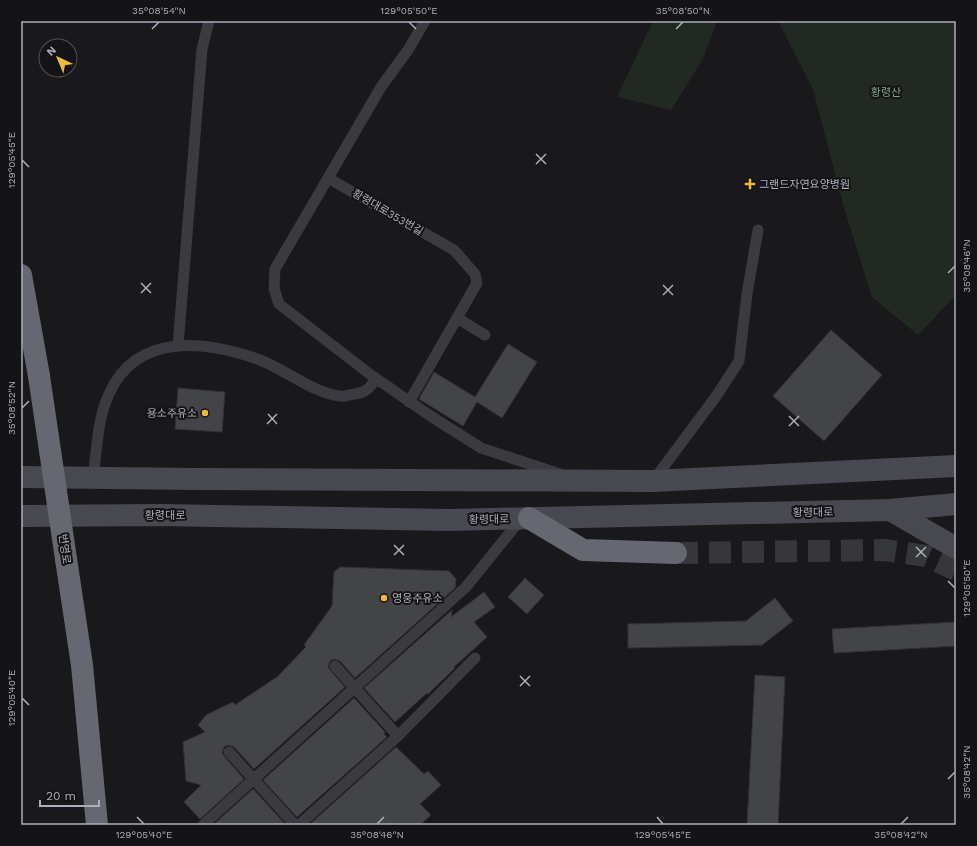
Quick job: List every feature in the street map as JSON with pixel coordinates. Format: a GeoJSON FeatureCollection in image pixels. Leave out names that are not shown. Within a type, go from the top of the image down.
{"type":"FeatureCollection","features":[{"type":"Feature","properties":{"kind":"highway","name":"번영로"},"geometry":{"type":"LineString","coordinates":[[21,275],[39,376],[82,665],[98,822]]}},
{"type":"Feature","properties":{"kind":"highway"},"geometry":{"type":"LineString","coordinates":[[525,518],[583,550],[676,553]]}},
{"type":"Feature","properties":{"kind":"main road"},"geometry":{"type":"LineString","coordinates":[[21,477],[653,481],[956,466]]}},
{"type":"Feature","properties":{"kind":"main road","name":"황령대로"},"geometry":{"type":"LineString","coordinates":[[21,516],[161,515],[449,520],[890,510],[956,504]]}},
{"type":"Feature","properties":{"kind":"main road"},"geometry":{"type":"LineString","coordinates":[[890,510],[956,548]]}},
{"type":"Feature","properties":{"kind":"lane"},"geometry":{"type":"LineString","coordinates":[[178,346],[202,49],[209,21]]}},
{"type":"Feature","properties":{"kind":"lane"},"geometry":{"type":"LineString","coordinates":[[424,21],[408,50],[381,87],[275,269],[274,288],[279,304],[409,402],[482,448],[581,481]]}},
{"type":"Feature","properties":{"kind":"lane","name":"황령대로353번길"},"geometry":{"type":"LineString","coordinates":[[328,178],[454,250],[465,261],[474,274],[476,283],[409,402]]}},
{"type":"Feature","properties":{"kind":"lane"},"geometry":{"type":"LineString","coordinates":[[653,481],[717,395],[739,361],[747,294],[758,230]]}},
{"type":"Feature","properties":{"kind":"lane"},"geometry":{"type":"LineString","coordinates":[[457,318],[485,335]]}},
{"type":"Feature","properties":{"kind":"lane"},"geometry":{"type":"LineString","coordinates":[[93,478],[100,422],[108,394],[121,374],[134,361],[152,350],[178,346],[211,346],[260,360],[320,391],[341,396],[362,394],[370,387],[376,378]]}},
{"type":"Feature","properties":{"kind":"lane"},"geometry":{"type":"LineString","coordinates":[[203,825],[466,587],[525,518]]}},
{"type":"Feature","properties":{"kind":"lane"},"geometry":{"type":"LineString","coordinates":[[299,825],[398,736],[475,658]]}},
{"type":"Feature","properties":{"kind":"lane"},"geometry":{"type":"LineString","coordinates":[[335,666],[398,736]]}},
{"type":"Feature","properties":{"kind":"lane"},"geometry":{"type":"LineString","coordinates":[[230,752],[295,825]]}},
{"type":"Feature","properties":{"kind":"green space"},"geometry":{"type":"Polygon","coordinates":[[[653,21],[717,21],[703,59],[671,110],[617,97],[653,21]]]}},
{"type":"Feature","properties":{"kind":"green space","name":"황령산"},"geometry":{"type":"Polygon","coordinates":[[[778,21],[956,21],[956,295],[918,335],[872,297],[844,208],[813,89],[778,21]]]}},
{"type":"Feature","properties":{"kind":"building"},"geometry":{"type":"Polygon","coordinates":[[[831,330],[882,375],[824,441],[773,396],[831,330]]]}},
{"type":"Feature","properties":{"kind":"building"},"geometry":{"type":"Polygon","coordinates":[[[508,344],[537,362],[502,418],[477,402],[463,426],[419,399],[434,372],[475,397],[508,344]]]}},
{"type":"Feature","properties":{"kind":"building"},"geometry":{"type":"Polygon","coordinates":[[[178,388],[225,392],[222,432],[175,429],[178,388]]]}},
{"type":"Feature","properties":{"kind":"building"},"geometry":{"type":"Polygon","coordinates":[[[340,567],[449,571],[456,579],[455,588],[355,678],[340,661],[334,659],[330,661],[328,667],[345,687],[254,769],[234,747],[228,745],[224,747],[222,753],[244,779],[200,819],[184,802],[201,785],[186,781],[183,742],[205,732],[198,725],[206,715],[233,702],[235,705],[277,677],[306,647],[304,645],[332,606],[334,572],[340,567]]]}},
{"type":"Feature","properties":{"kind":"building"},"geometry":{"type":"Polygon","coordinates":[[[525,578],[544,595],[527,614],[508,597],[525,578]]]}},
{"type":"Feature","properties":{"kind":"building"},"geometry":{"type":"Polygon","coordinates":[[[484,592],[495,607],[474,622],[487,637],[454,667],[455,668],[428,694],[427,693],[395,722],[364,688],[452,610],[451,617],[484,592]]]}},
{"type":"Feature","properties":{"kind":"building"},"geometry":{"type":"Polygon","coordinates":[[[775,598],[793,621],[762,645],[628,648],[628,624],[746,621],[775,598]]]}},
{"type":"Feature","properties":{"kind":"building"},"geometry":{"type":"Polygon","coordinates":[[[956,622],[956,646],[834,653],[832,629],[956,622]]]}},
{"type":"Feature","properties":{"kind":"building"},"geometry":{"type":"Polygon","coordinates":[[[755,675],[785,677],[778,825],[747,825],[755,675]]]}},
{"type":"Feature","properties":{"kind":"building"},"geometry":{"type":"Polygon","coordinates":[[[354,698],[385,732],[384,734],[387,737],[297,817],[263,780],[354,698]]]}},
{"type":"Feature","properties":{"kind":"building"},"geometry":{"type":"Polygon","coordinates":[[[396,747],[424,774],[428,771],[441,785],[420,804],[431,815],[420,825],[309,825],[396,747]]]}},
{"type":"Feature","properties":{"kind":"building"},"geometry":{"type":"Polygon","coordinates":[[[253,789],[286,825],[213,825],[253,789]]]}},
{"type":"Feature","properties":{"kind":"tunnel"},"geometry":{"type":"LineString","coordinates":[[676,553],[885,550],[926,556],[956,570]]}},
{"type":"Feature","properties":{"kind":"place","name":"그랜드자연요양병원"},"geometry":{"type":"Point","coordinates":[750,184]}},
{"type":"Feature","properties":{"kind":"place","name":"용소주유소"},"geometry":{"type":"Point","coordinates":[205,413]}},
{"type":"Feature","properties":{"kind":"place","name":"영웅주유소"},"geometry":{"type":"Point","coordinates":[384,598]}}]}
